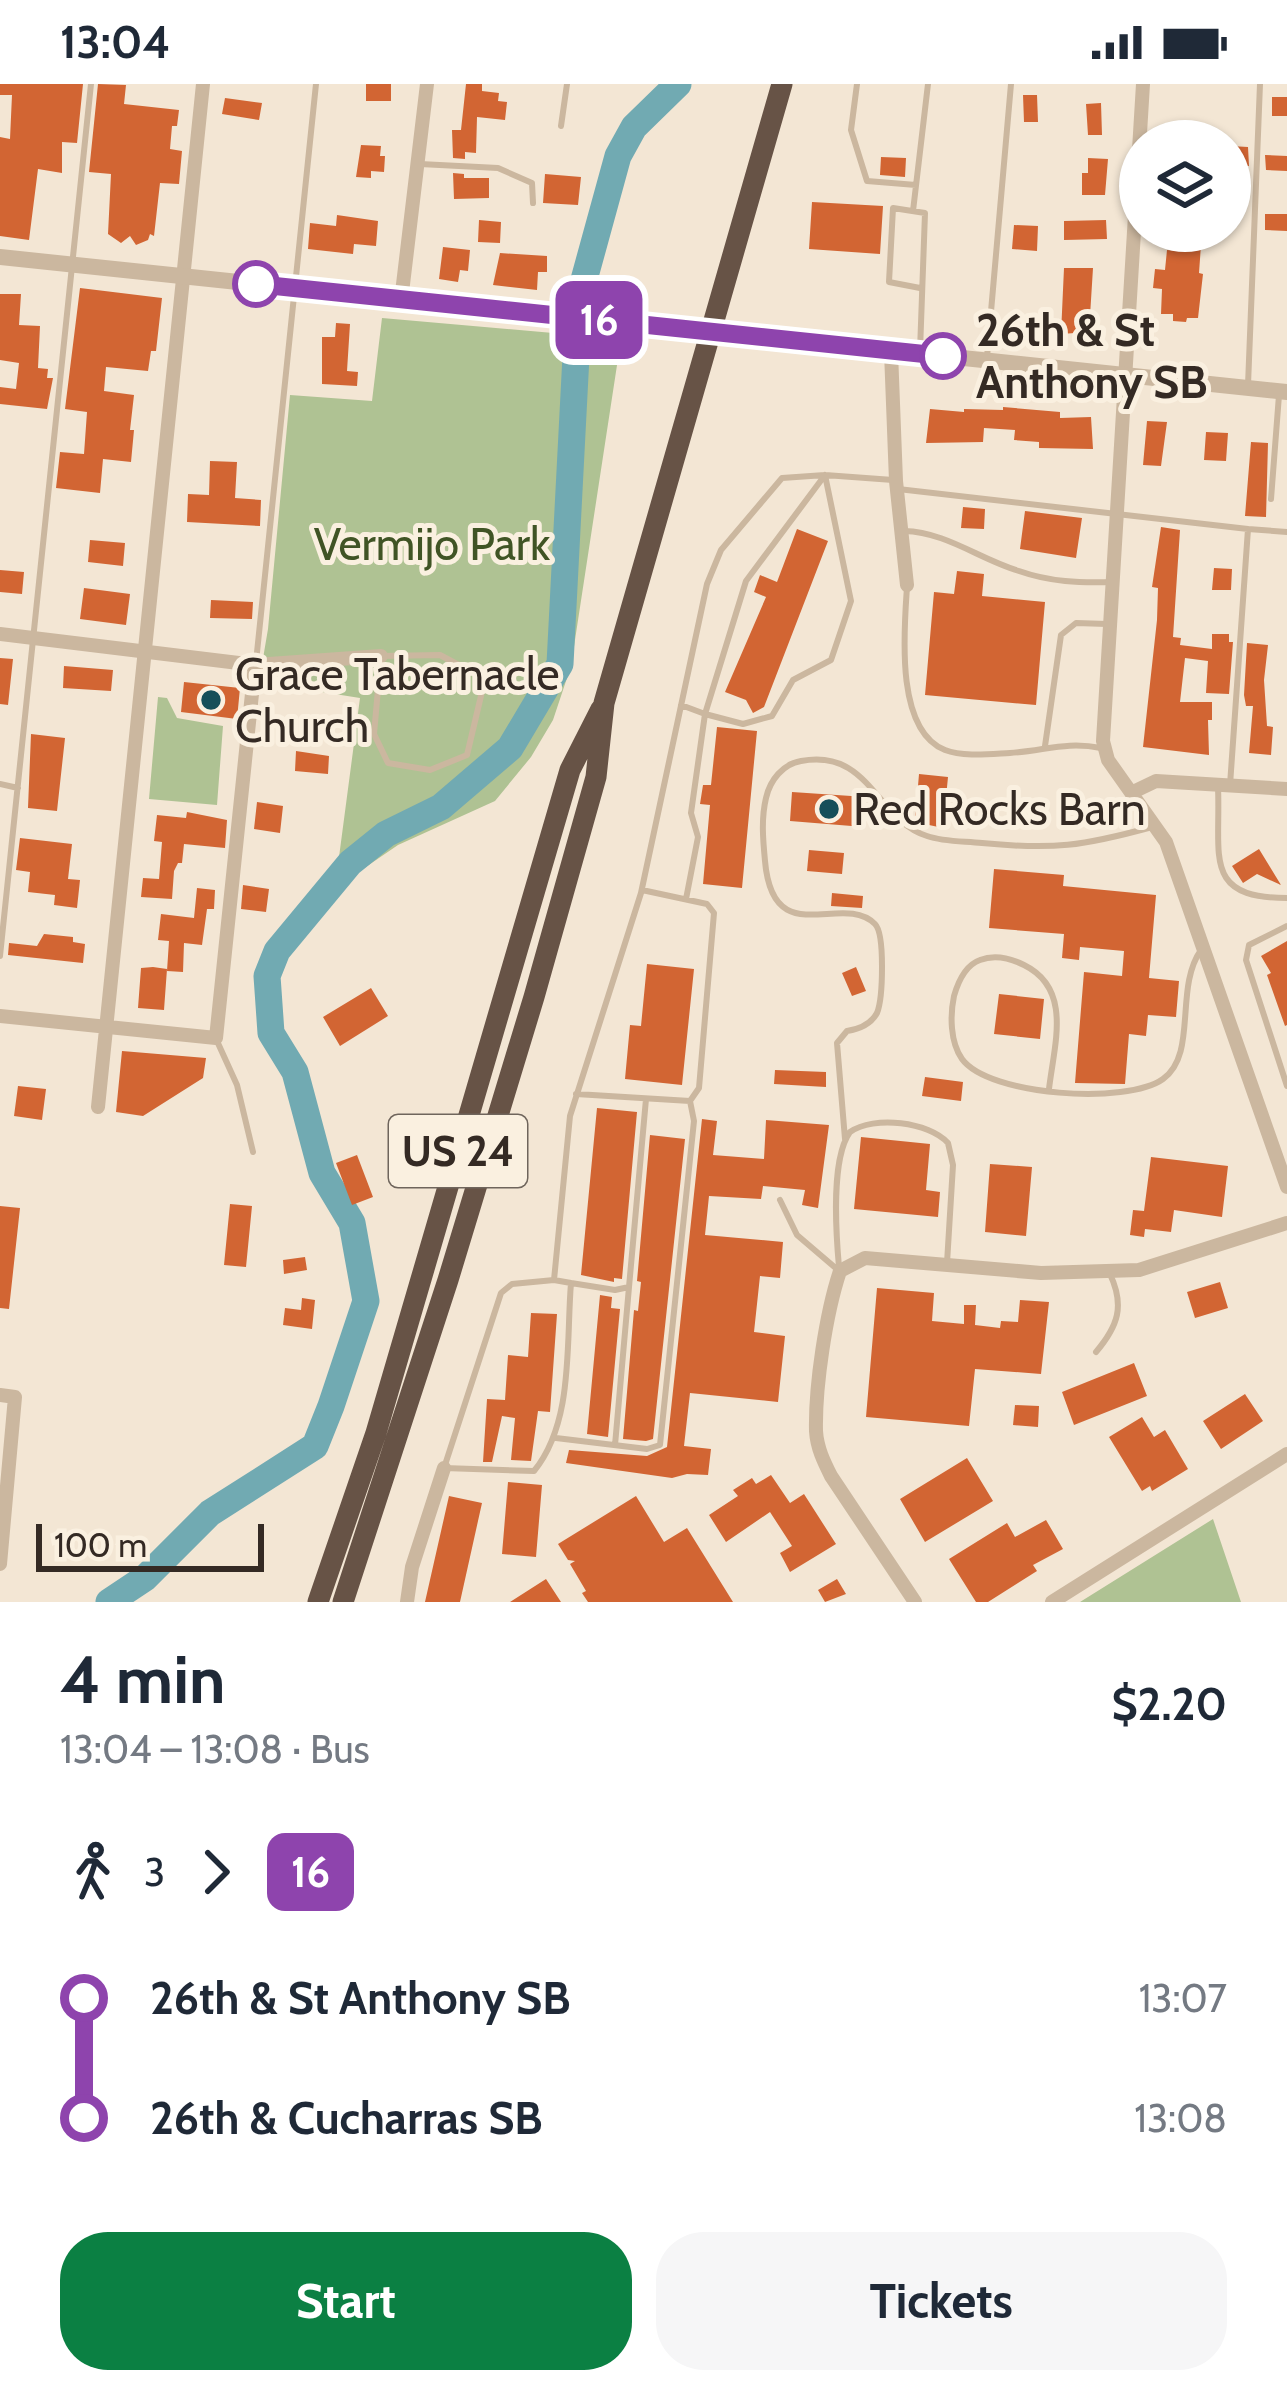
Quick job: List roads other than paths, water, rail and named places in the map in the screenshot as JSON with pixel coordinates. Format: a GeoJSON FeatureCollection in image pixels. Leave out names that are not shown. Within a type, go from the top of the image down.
{"type":"FeatureCollection","features":[{"type":"Feature","properties":{"kind":"highway","name":"US 24"},"geometry":{"type":"LineString","coordinates":[[343,1602],[534,997],[596,777],[604,704],[782,84]]}},
{"type":"Feature","properties":{"kind":"highway","name":"US 24"},"geometry":{"type":"LineString","coordinates":[[318,1602],[376,1432],[570,770],[604,704]]}},
{"type":"Feature","properties":{"kind":"street"},"geometry":{"type":"LineString","coordinates":[[98,1107],[203,84]]}},
{"type":"Feature","properties":{"kind":"street"},"geometry":{"type":"LineString","coordinates":[[401,301],[427,84]]}},
{"type":"Feature","properties":{"kind":"street"},"geometry":{"type":"LineString","coordinates":[[1143,84],[1105,748],[1108,760],[1166,842],[1287,1187]]}},
{"type":"Feature","properties":{"kind":"street"},"geometry":{"type":"LineString","coordinates":[[0,257],[1283,392]]}},
{"type":"Feature","properties":{"kind":"street"},"geometry":{"type":"LineString","coordinates":[[891,352],[907,585]]}},
{"type":"Feature","properties":{"kind":"street"},"geometry":{"type":"LineString","coordinates":[[0,634],[255,665],[381,656]]}},
{"type":"Feature","properties":{"kind":"street"},"geometry":{"type":"LineString","coordinates":[[0,1016],[216,1038],[255,665]]}},
{"type":"Feature","properties":{"kind":"street"},"geometry":{"type":"LineString","coordinates":[[1133,793],[1156,781],[1287,789]]}},
{"type":"Feature","properties":{"kind":"street"},"geometry":{"type":"LineString","coordinates":[[915,1602],[820,1454],[816,1431],[829,1302],[839,1271],[865,1258],[1041,1274],[1139,1270],[1287,1223]]}},
{"type":"Feature","properties":{"kind":"street"},"geometry":{"type":"LineString","coordinates":[[0,1564],[7,1396]]}},
{"type":"Feature","properties":{"kind":"street"},"geometry":{"type":"LineString","coordinates":[[1052,1602],[1287,1454]]}},
{"type":"Feature","properties":{"kind":"street"},"geometry":{"type":"LineString","coordinates":[[407,1602],[412,1568],[444,1468]]}},
{"type":"Feature","properties":{"kind":"lane"},"geometry":{"type":"LineString","coordinates":[[0,956],[5,867],[19,788],[92,84]]}},
{"type":"Feature","properties":{"kind":"lane"},"geometry":{"type":"LineString","coordinates":[[255,665],[316,84]]}},
{"type":"Feature","properties":{"kind":"lane"},"geometry":{"type":"LineString","coordinates":[[561,126],[567,84]]}},
{"type":"Feature","properties":{"kind":"lane"},"geometry":{"type":"LineString","coordinates":[[857,84],[851,130],[867,181],[916,184]]}},
{"type":"Feature","properties":{"kind":"lane"},"geometry":{"type":"LineString","coordinates":[[913,211],[928,84]]}},
{"type":"Feature","properties":{"kind":"lane"},"geometry":{"type":"LineString","coordinates":[[987,361],[1012,84]]}},
{"type":"Feature","properties":{"kind":"lane"},"geometry":{"type":"LineString","coordinates":[[1248,388],[1260,84]]}},
{"type":"Feature","properties":{"kind":"lane"},"geometry":{"type":"LineString","coordinates":[[418,164],[497,169],[532,183],[533,202]]}},
{"type":"Feature","properties":{"kind":"lane"},"geometry":{"type":"LineString","coordinates":[[920,288],[890,282],[893,208],[925,213],[920,354]]}},
{"type":"Feature","properties":{"kind":"lane"},"geometry":{"type":"LineString","coordinates":[[1271,499],[1283,392]]}},
{"type":"Feature","properties":{"kind":"lane"},"geometry":{"type":"LineString","coordinates":[[686,899],[698,837],[692,813],[705,714],[746,581],[825,475]]}},
{"type":"Feature","properties":{"kind":"lane"},"geometry":{"type":"LineString","coordinates":[[681,705],[743,724],[772,716],[793,680],[831,660],[851,601],[825,475]]}},
{"type":"Feature","properties":{"kind":"lane"},"geometry":{"type":"LineString","coordinates":[[554,1280],[569,1116],[641,890],[707,584],[721,550],[782,478],[825,475],[1287,532]]}},
{"type":"Feature","properties":{"kind":"lane"},"geometry":{"type":"LineString","coordinates":[[1248,530],[1223,784],[1222,872],[1239,893],[1252,898],[1287,898]]}},
{"type":"Feature","properties":{"kind":"lane"},"geometry":{"type":"LineString","coordinates":[[904,531],[929,532],[1016,571],[1051,580],[1112,582]]}},
{"type":"Feature","properties":{"kind":"lane"},"geometry":{"type":"LineString","coordinates":[[907,585],[911,708],[926,736],[951,752],[1011,753],[1077,744],[1105,748]]}},
{"type":"Feature","properties":{"kind":"lane"},"geometry":{"type":"LineString","coordinates":[[1045,746],[1061,634],[1076,622],[1109,625]]}},
{"type":"Feature","properties":{"kind":"lane"},"geometry":{"type":"LineString","coordinates":[[440,655],[485,679],[467,755],[430,770],[388,764],[374,734],[381,656],[440,655]]}},
{"type":"Feature","properties":{"kind":"lane"},"geometry":{"type":"LineString","coordinates":[[839,1271],[837,1208],[845,1139],[837,1043],[876,1013],[881,994],[880,937],[878,927],[860,916],[796,913],[773,896],[767,884],[763,821],[771,782],[798,761],[839,763],[861,774],[911,828],[940,839],[1059,849],[1155,826]]}},
{"type":"Feature","properties":{"kind":"lane"},"geometry":{"type":"LineString","coordinates":[[0,784],[19,788]]}},
{"type":"Feature","properties":{"kind":"lane"},"geometry":{"type":"LineString","coordinates":[[555,1438],[647,1449],[661,1445],[694,1121],[690,1101],[699,1088],[714,913],[707,904],[641,890]]}},
{"type":"Feature","properties":{"kind":"lane"},"geometry":{"type":"LineString","coordinates":[[1287,926],[1250,945],[1246,961],[1287,1086]]}},
{"type":"Feature","properties":{"kind":"lane"},"geometry":{"type":"LineString","coordinates":[[1049,1089],[1057,1016],[1054,993],[1046,979],[1016,962],[999,956],[976,961],[955,992],[954,1040],[962,1059],[997,1083],[1049,1089],[1124,1093],[1164,1079],[1181,1052],[1188,975],[1203,948]]}},
{"type":"Feature","properties":{"kind":"lane"},"geometry":{"type":"LineString","coordinates":[[216,1038],[238,1085],[254,1151]]}},
{"type":"Feature","properties":{"kind":"lane"},"geometry":{"type":"LineString","coordinates":[[576,1094],[690,1101]]}},
{"type":"Feature","properties":{"kind":"lane"},"geometry":{"type":"LineString","coordinates":[[614,1446],[646,1098]]}},
{"type":"Feature","properties":{"kind":"lane"},"geometry":{"type":"LineString","coordinates":[[845,1139],[857,1126],[868,1123],[928,1128],[949,1143],[947,1265]]}},
{"type":"Feature","properties":{"kind":"lane"},"geometry":{"type":"LineString","coordinates":[[780,1200],[797,1235],[839,1271]]}},
{"type":"Feature","properties":{"kind":"lane"},"geometry":{"type":"LineString","coordinates":[[1096,1352],[1112,1334],[1119,1315],[1116,1288],[1108,1271]]}},
{"type":"Feature","properties":{"kind":"lane"},"geometry":{"type":"LineString","coordinates":[[571,1283],[561,1414],[555,1438],[534,1471],[444,1468],[501,1292],[512,1284],[554,1280],[615,1290],[629,1287]]}},
{"type":"Feature","properties":{"kind":"waterway"},"geometry":{"type":"LineString","coordinates":[[109,1602],[145,1578],[210,1513],[315,1446],[331,1406],[366,1301],[352,1223],[322,1173],[295,1072],[271,1033],[267,976],[277,951],[350,863],[386,834],[441,807],[510,748],[560,664],[579,298],[618,156],[634,127],[678,84]]}},
{"type":"Feature","properties":{"kind":"place","name":"26th & St Anthony SB"},"geometry":{"type":"Point","coordinates":[943,356]}},
{"type":"Feature","properties":{"kind":"place","name":"Grace Tabernacle Church"},"geometry":{"type":"Point","coordinates":[211,700]}},
{"type":"Feature","properties":{"kind":"place","name":"Red Rocks Barn"},"geometry":{"type":"Point","coordinates":[829,809]}},
{"type":"Feature","properties":{"kind":"park label","name":"Vermijo Park"},"geometry":{"type":"Point","coordinates":[432,544]}}]}
